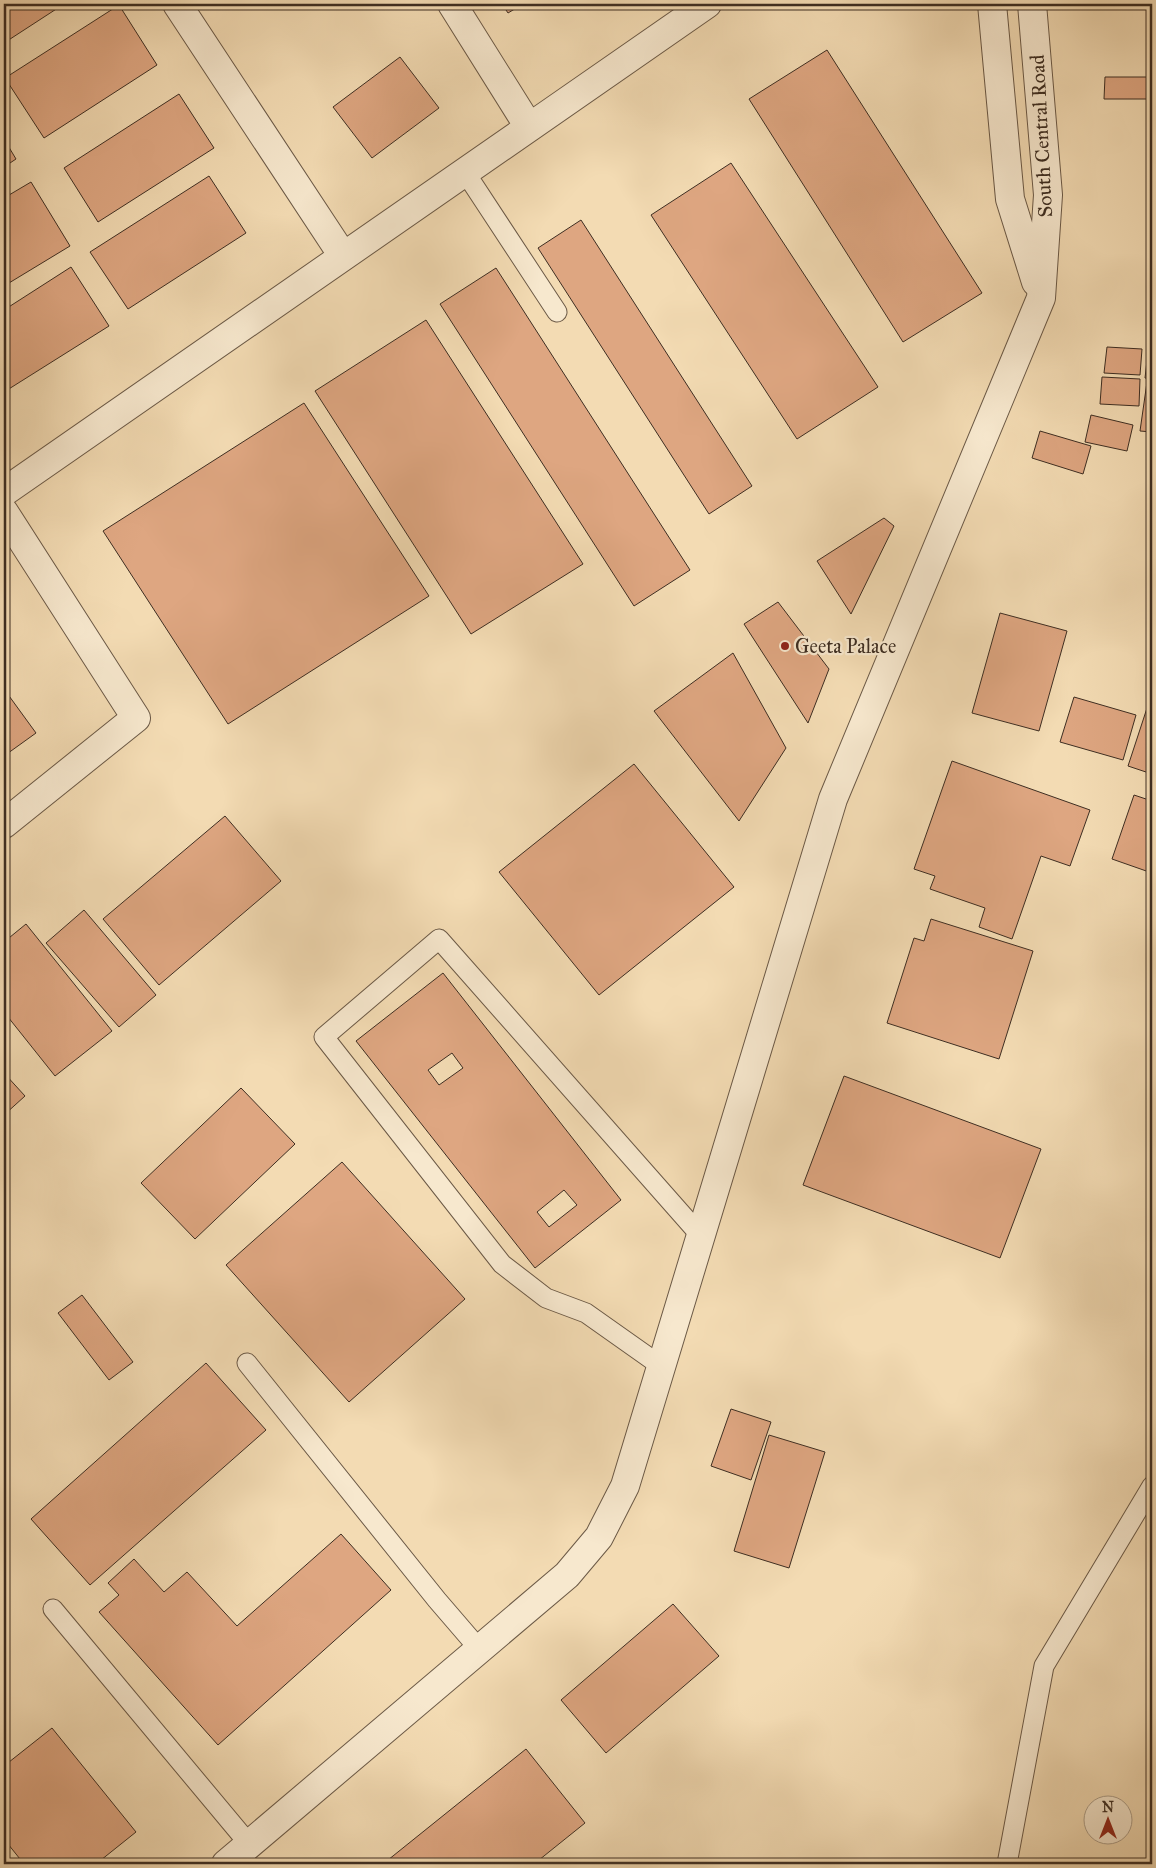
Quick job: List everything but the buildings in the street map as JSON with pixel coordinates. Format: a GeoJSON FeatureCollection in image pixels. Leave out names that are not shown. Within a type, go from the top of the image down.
{"type":"FeatureCollection","features":[{"type":"Feature","properties":{"kind":"street"},"geometry":{"type":"LineString","coordinates":[[177,4],[343,256]]}},
{"type":"Feature","properties":{"kind":"street"},"geometry":{"type":"LineString","coordinates":[[452,4],[529,127]]}},
{"type":"Feature","properties":{"kind":"street"},"geometry":{"type":"LineString","coordinates":[[4,492],[707,4]]}},
{"type":"Feature","properties":{"kind":"street","name":"South Central Road"},"geometry":{"type":"LineString","coordinates":[[992,4],[1010,199],[1041,298]]}},
{"type":"Feature","properties":{"kind":"street","name":"South Central Road"},"geometry":{"type":"LineString","coordinates":[[1032,4],[1048,195],[1041,298]]}},
{"type":"Feature","properties":{"kind":"street"},"geometry":{"type":"LineString","coordinates":[[226,1864],[567,1575],[600,1537],[625,1486],[833,799],[1041,298]]}},
{"type":"Feature","properties":{"kind":"street"},"geometry":{"type":"LineString","coordinates":[[4,512],[136,718],[4,824]]}},
{"type":"Feature","properties":{"kind":"lane"},"geometry":{"type":"LineString","coordinates":[[465,172],[556,312]]}},
{"type":"Feature","properties":{"kind":"lane"},"geometry":{"type":"LineString","coordinates":[[661,1366],[586,1313],[546,1298],[502,1264],[324,1037],[439,939],[701,1236]]}},
{"type":"Feature","properties":{"kind":"lane"},"geometry":{"type":"LineString","coordinates":[[247,1363],[437,1600],[480,1650]]}},
{"type":"Feature","properties":{"kind":"lane"},"geometry":{"type":"LineString","coordinates":[[1007,1864],[1044,1666],[1152,1486]]}},
{"type":"Feature","properties":{"kind":"lane"},"geometry":{"type":"LineString","coordinates":[[53,1609],[249,1844]]}},
{"type":"Feature","properties":{"kind":"place","name":"Geeta Palace"},"geometry":{"type":"Point","coordinates":[785,646]}}]}
